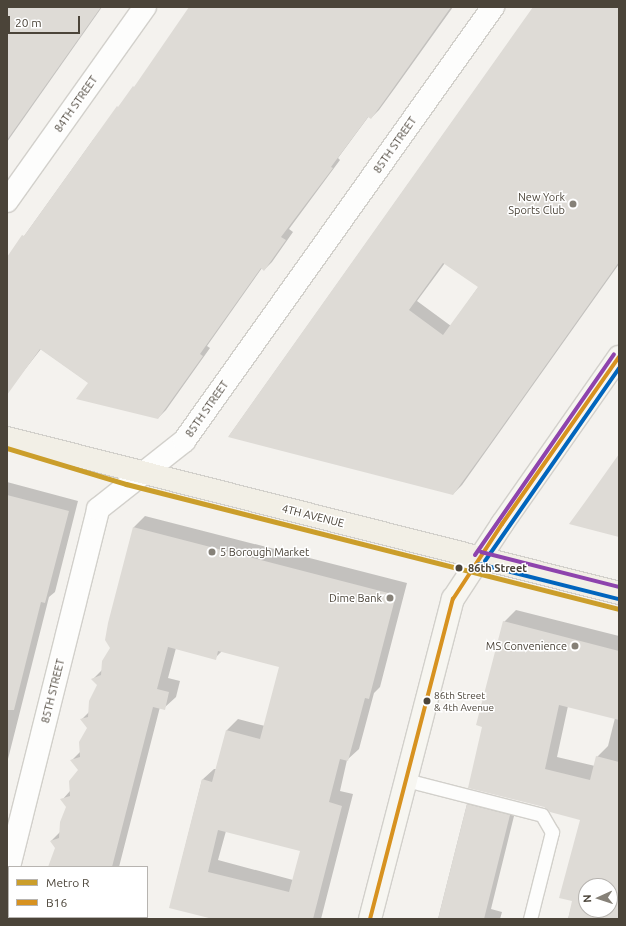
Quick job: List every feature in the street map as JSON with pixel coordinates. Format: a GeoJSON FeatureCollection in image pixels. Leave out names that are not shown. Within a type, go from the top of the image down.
{"type":"FeatureCollection","features":[{"type":"Feature","properties":{"kind":"main road"},"geometry":{"type":"LineString","coordinates":[[370,919],[452,599],[619,357]]}},
{"type":"Feature","properties":{"kind":"main road","name":"4TH AVENUE"},"geometry":{"type":"LineString","coordinates":[[7,438],[142,474],[619,593]]}},
{"type":"Feature","properties":{"kind":"street","name":"84TH STREET"},"geometry":{"type":"LineString","coordinates":[[7,201],[145,7]]}},
{"type":"Feature","properties":{"kind":"street","name":"85TH STREET"},"geometry":{"type":"LineString","coordinates":[[9,866],[98,508],[184,441],[493,7]]}},
{"type":"Feature","properties":{"kind":"lane"},"geometry":{"type":"LineString","coordinates":[[406,780],[542,815],[552,832],[530,919]]}},
{"type":"Feature","properties":{"kind":"building"},"geometry":{"type":"Polygon","coordinates":[[[7,7],[101,7],[7,140],[7,7]]]}},
{"type":"Feature","properties":{"kind":"building"},"geometry":{"type":"Polygon","coordinates":[[[189,7],[451,7],[371,119],[368,117],[331,167],[333,168],[281,237],[286,240],[264,271],[261,268],[200,354],[203,356],[158,419],[76,399],[88,383],[40,349],[7,395],[7,257],[22,235],[24,236],[117,106],[118,107],[133,86],[134,87],[189,7]]]}},
{"type":"Feature","properties":{"kind":"building"},"geometry":{"type":"Polygon","coordinates":[[[533,7],[619,7],[619,262],[453,495],[228,437],[533,7]],[[443,263],[409,310],[443,335],[478,287],[443,263]]]}},
{"type":"Feature","properties":{"kind":"building"},"geometry":{"type":"Polygon","coordinates":[[[619,454],[619,537],[569,524],[585,502],[619,454]]]}},
{"type":"Feature","properties":{"kind":"building"},"geometry":{"type":"Polygon","coordinates":[[[7,495],[69,511],[45,603],[41,602],[14,710],[7,710],[7,495]]]}},
{"type":"Feature","properties":{"kind":"building"},"geometry":{"type":"Polygon","coordinates":[[[133,527],[396,595],[369,699],[365,698],[348,761],[340,759],[329,802],[342,806],[313,919],[213,919],[169,908],[202,779],[212,782],[226,730],[260,739],[279,667],[218,651],[216,660],[168,647],[157,689],[169,692],[165,710],[153,707],[112,866],[48,866],[55,848],[50,841],[59,838],[60,822],[66,807],[60,799],[70,796],[69,781],[78,770],[70,760],[80,757],[79,742],[87,728],[80,719],[88,717],[89,701],[97,685],[91,679],[101,675],[102,661],[110,648],[105,640],[133,527]],[[218,830],[208,872],[289,892],[300,851],[218,830]]]}},
{"type":"Feature","properties":{"kind":"building"},"geometry":{"type":"Polygon","coordinates":[[[503,621],[619,651],[619,720],[559,705],[545,769],[590,780],[596,756],[619,762],[619,919],[568,919],[572,901],[559,898],[580,820],[550,812],[544,807],[468,788],[482,727],[476,725],[503,621]]]}},
{"type":"Feature","properties":{"kind":"building"},"geometry":{"type":"Polygon","coordinates":[[[467,804],[510,815],[484,919],[438,919],[467,804]]]}},
{"type":"Feature","properties":{"kind":"metro line","name":"R"},"geometry":{"type":"LineString","coordinates":[[7,448],[126,484],[619,609]]}},
{"type":"Feature","properties":{"kind":"transit line"},"geometry":{"type":"LineString","coordinates":[[475,555],[614,354]]}},
{"type":"Feature","properties":{"kind":"transit line","name":"B16"},"geometry":{"type":"LineString","coordinates":[[370,919],[453,599],[502,524],[619,357]]}},
{"type":"Feature","properties":{"kind":"transit line"},"geometry":{"type":"LineString","coordinates":[[485,561],[619,368]]}},
{"type":"Feature","properties":{"kind":"transit line"},"geometry":{"type":"LineString","coordinates":[[481,552],[619,587]]}},
{"type":"Feature","properties":{"kind":"transit line"},"geometry":{"type":"LineString","coordinates":[[479,564],[618,599]]}},
{"type":"Feature","properties":{"kind":"place","name":"New York Sports Club"},"geometry":{"type":"Point","coordinates":[573,204]}},
{"type":"Feature","properties":{"kind":"place","name":"5 Borough Market"},"geometry":{"type":"Point","coordinates":[212,552]}},
{"type":"Feature","properties":{"kind":"place","name":"86th Street"},"geometry":{"type":"Point","coordinates":[459,568]}},
{"type":"Feature","properties":{"kind":"place","name":"Dime Bank"},"geometry":{"type":"Point","coordinates":[390,598]}},
{"type":"Feature","properties":{"kind":"place","name":"MS Convenience"},"geometry":{"type":"Point","coordinates":[575,646]}},
{"type":"Feature","properties":{"kind":"place","name":"86th Street & 4th Avenue"},"geometry":{"type":"Point","coordinates":[427,701]}}]}
